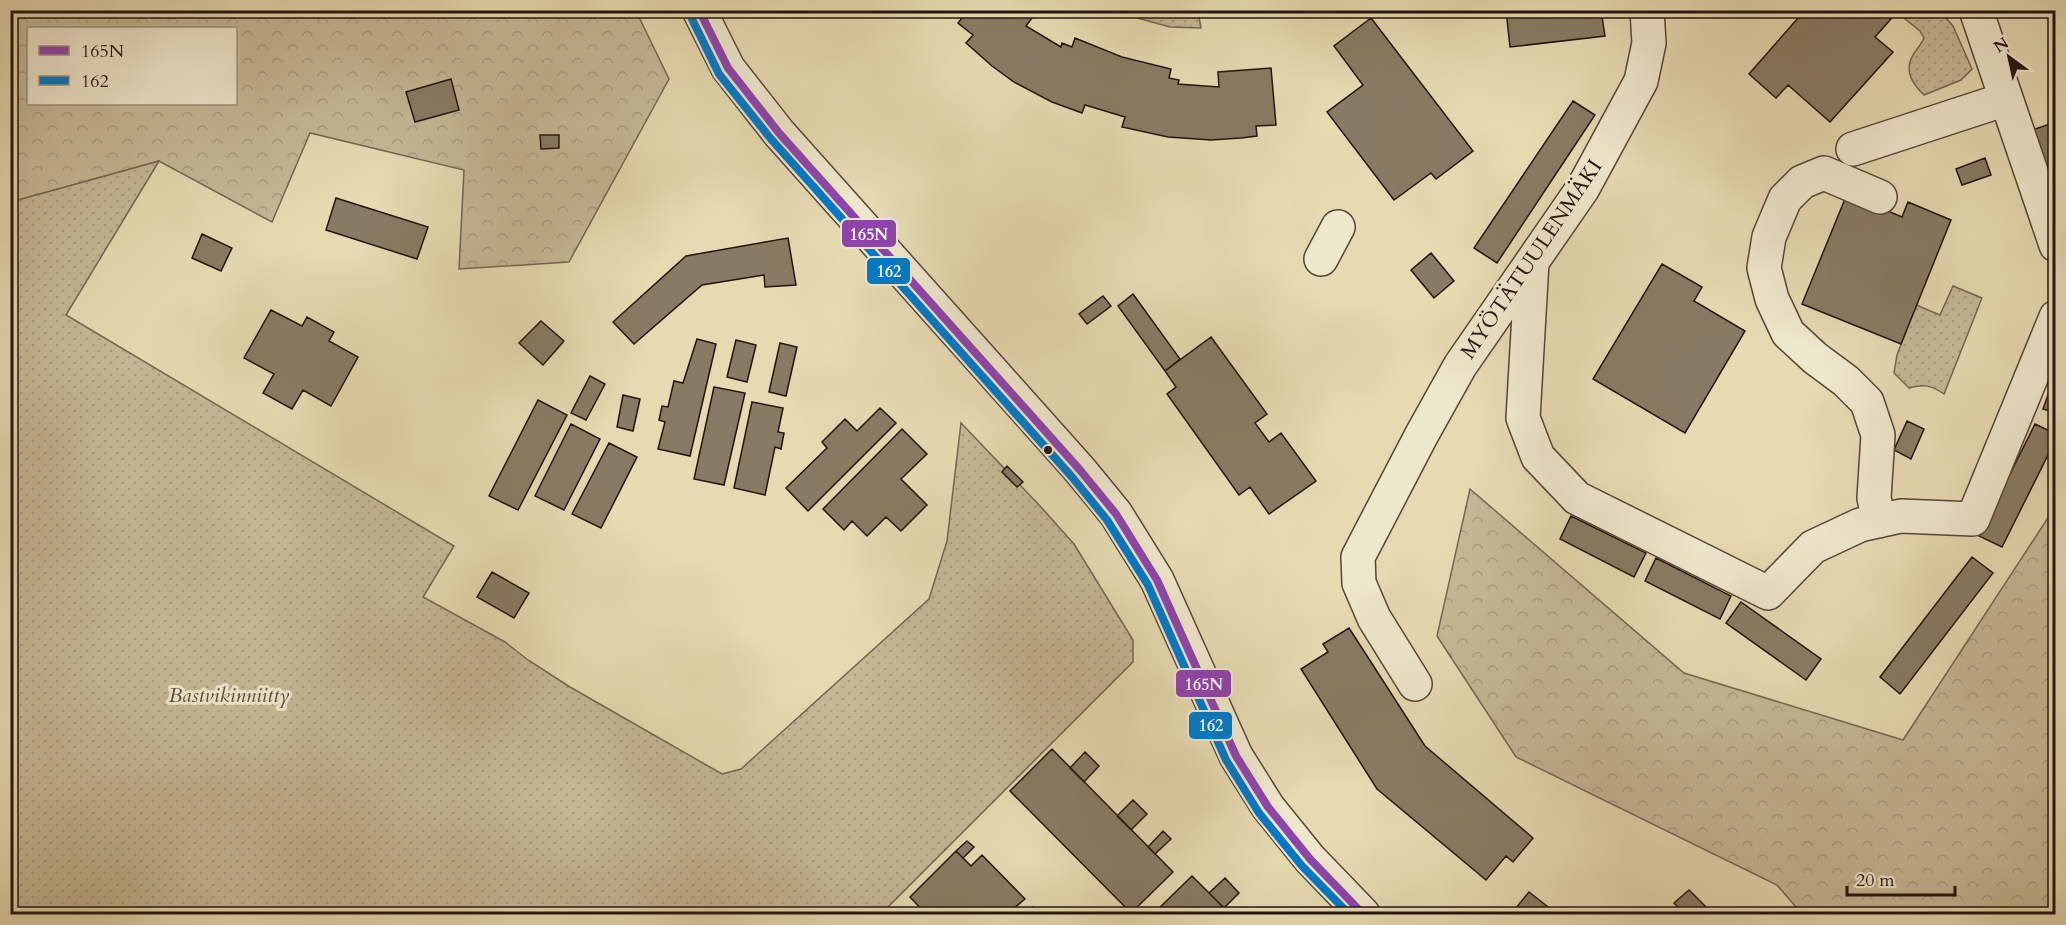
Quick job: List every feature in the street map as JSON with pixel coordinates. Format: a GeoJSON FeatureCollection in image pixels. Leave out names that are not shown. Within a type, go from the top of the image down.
{"type":"FeatureCollection","features":[{"type":"Feature","properties":{"kind":"street"},"geometry":{"type":"LineString","coordinates":[[699,10],[728,68],[779,134],[1080,470],[1116,514],[1157,580],[1236,756],[1268,807],[1310,859],[1363,915]]}},
{"type":"Feature","properties":{"kind":"street","name":"MYÖTÄTUULENMÄKI"},"geometry":{"type":"LineString","coordinates":[[1415,684],[1374,618],[1359,583],[1358,557],[1460,366],[1583,188],[1641,81],[1649,43],[1647,10]]}},
{"type":"Feature","properties":{"kind":"street"},"geometry":{"type":"LineString","coordinates":[[1976,10],[2055,245]]}},
{"type":"Feature","properties":{"kind":"street"},"geometry":{"type":"LineString","coordinates":[[1853,149],[2006,99]]}},
{"type":"Feature","properties":{"kind":"street"},"geometry":{"type":"LineString","coordinates":[[1879,521],[1874,498],[1878,435],[1867,402],[1846,381],[1815,358],[1788,333],[1772,299],[1764,268],[1768,237],[1785,199],[1802,182],[1824,173],[1880,197]]}},
{"type":"Feature","properties":{"kind":"street"},"geometry":{"type":"LineString","coordinates":[[1321,259],[1338,227]]}},
{"type":"Feature","properties":{"kind":"street"},"geometry":{"type":"LineString","coordinates":[[1532,262],[1523,418],[1538,458],[1577,498],[1768,593],[1813,547],[1860,525],[1901,516],[1973,519],[2055,317]]}},
{"type":"Feature","properties":{"kind":"green space"},"geometry":{"type":"Polygon","coordinates":[[[11,11],[636,11],[669,79],[569,262],[459,269],[464,170],[310,133],[272,222],[159,161],[11,202],[11,11]]]}},
{"type":"Feature","properties":{"kind":"green space"},"geometry":{"type":"Polygon","coordinates":[[[1112,11],[1198,11],[1201,28],[1170,27],[1112,11]]]}},
{"type":"Feature","properties":{"kind":"green space"},"geometry":{"type":"Polygon","coordinates":[[[1913,11],[1940,11],[1953,26],[1972,69],[1961,80],[1924,95],[1914,83],[1909,70],[1912,56],[1924,38],[1920,31],[1904,18],[1913,11]]]}},
{"type":"Feature","properties":{"kind":"green space","name":"Bastvikinniitty"},"geometry":{"type":"Polygon","coordinates":[[[159,161],[66,315],[454,546],[423,597],[505,642],[570,687],[722,774],[741,769],[929,599],[947,541],[961,423],[1074,544],[1133,640],[1133,662],[885,910],[889,914],[11,914],[11,202],[159,161]]]}},
{"type":"Feature","properties":{"kind":"green space"},"geometry":{"type":"Polygon","coordinates":[[[1953,286],[1982,298],[1944,394],[1927,386],[1909,388],[1894,373],[1897,355],[1916,305],[1940,315],[1953,286]]]}},
{"type":"Feature","properties":{"kind":"green space"},"geometry":{"type":"Polygon","coordinates":[[[1470,489],[1684,673],[1903,740],[2055,507],[2055,914],[1802,914],[1777,885],[1516,757],[1437,636],[1470,489]]]}},
{"type":"Feature","properties":{"kind":"building"},"geometry":{"type":"Polygon","coordinates":[[[968,10],[1031,10],[1035,14],[1026,26],[1061,47],[1062,43],[1072,47],[1075,38],[1122,57],[1171,69],[1169,78],[1179,80],[1178,84],[1219,87],[1218,72],[1271,68],[1276,125],[1256,126],[1257,136],[1241,138],[1211,140],[1168,137],[1122,127],[1125,117],[1085,105],[1082,113],[1052,102],[1014,82],[966,43],[973,35],[958,23],[968,10]]]}},
{"type":"Feature","properties":{"kind":"building"},"geometry":{"type":"Polygon","coordinates":[[[1506,10],[1601,10],[1605,36],[1510,47],[1506,10]]]}},
{"type":"Feature","properties":{"kind":"building"},"geometry":{"type":"Polygon","coordinates":[[[1805,10],[1898,11],[1875,37],[1893,52],[1830,122],[1788,85],[1776,98],[1749,74],[1805,10]]]}},
{"type":"Feature","properties":{"kind":"building"},"geometry":{"type":"Polygon","coordinates":[[[1371,18],[1473,151],[1436,179],[1431,173],[1394,200],[1327,112],[1363,85],[1334,46],[1371,18]]]}},
{"type":"Feature","properties":{"kind":"building"},"geometry":{"type":"Polygon","coordinates":[[[451,79],[459,110],[415,122],[406,92],[451,79]]]}},
{"type":"Feature","properties":{"kind":"building"},"geometry":{"type":"Polygon","coordinates":[[[1573,101],[1595,115],[1497,263],[1474,248],[1573,101]]]}},
{"type":"Feature","properties":{"kind":"building"},"geometry":{"type":"Polygon","coordinates":[[[2056,122],[2056,194],[2032,130],[2056,122]]]}},
{"type":"Feature","properties":{"kind":"building"},"geometry":{"type":"Polygon","coordinates":[[[540,135],[559,135],[559,148],[541,149],[540,135]]]}},
{"type":"Feature","properties":{"kind":"building"},"geometry":{"type":"Polygon","coordinates":[[[1985,158],[1991,175],[1962,185],[1956,169],[1985,158]]]}},
{"type":"Feature","properties":{"kind":"building"},"geometry":{"type":"Polygon","coordinates":[[[1847,194],[1902,217],[1908,202],[1951,220],[1901,344],[1802,304],[1847,194]]]}},
{"type":"Feature","properties":{"kind":"building"},"geometry":{"type":"Polygon","coordinates":[[[336,198],[428,227],[417,259],[326,230],[336,198]]]}},
{"type":"Feature","properties":{"kind":"building"},"geometry":{"type":"Polygon","coordinates":[[[202,234],[232,248],[221,271],[192,258],[202,234]]]}},
{"type":"Feature","properties":{"kind":"building"},"geometry":{"type":"Polygon","coordinates":[[[788,238],[796,285],[765,287],[764,275],[702,285],[634,344],[613,322],[686,256],[788,238]]]}},
{"type":"Feature","properties":{"kind":"building"},"geometry":{"type":"Polygon","coordinates":[[[1431,253],[1454,281],[1434,298],[1411,270],[1431,253]]]}},
{"type":"Feature","properties":{"kind":"building"},"geometry":{"type":"Polygon","coordinates":[[[1662,264],[1702,287],[1694,301],[1745,331],[1685,433],[1593,379],[1662,264]]]}},
{"type":"Feature","properties":{"kind":"building"},"geometry":{"type":"Polygon","coordinates":[[[1133,294],[1180,359],[1165,371],[1118,306],[1133,294]]]}},
{"type":"Feature","properties":{"kind":"building"},"geometry":{"type":"Polygon","coordinates":[[[1103,296],[1111,306],[1087,324],[1079,314],[1103,296]]]}},
{"type":"Feature","properties":{"kind":"building"},"geometry":{"type":"Polygon","coordinates":[[[271,310],[302,326],[307,317],[334,332],[329,341],[358,357],[331,406],[303,390],[292,409],[263,393],[274,374],[244,358],[271,310]]]}},
{"type":"Feature","properties":{"kind":"building"},"geometry":{"type":"Polygon","coordinates":[[[541,321],[564,341],[543,365],[519,343],[541,321]]]}},
{"type":"Feature","properties":{"kind":"building"},"geometry":{"type":"Polygon","coordinates":[[[1211,337],[1267,414],[1255,423],[1269,442],[1281,433],[1316,481],[1269,514],[1250,487],[1239,495],[1167,394],[1176,387],[1165,371],[1211,337]]]}},
{"type":"Feature","properties":{"kind":"building"},"geometry":{"type":"Polygon","coordinates":[[[697,339],[716,344],[690,456],[658,449],[665,422],[659,420],[662,406],[668,407],[674,381],[683,383],[697,339]]]}},
{"type":"Feature","properties":{"kind":"building"},"geometry":{"type":"Polygon","coordinates":[[[736,340],[756,345],[747,382],[727,377],[736,340]]]}},
{"type":"Feature","properties":{"kind":"building"},"geometry":{"type":"Polygon","coordinates":[[[780,343],[797,347],[786,396],[769,392],[780,343]]]}},
{"type":"Feature","properties":{"kind":"building"},"geometry":{"type":"Polygon","coordinates":[[[2056,372],[2056,413],[2043,409],[2056,372]]]}},
{"type":"Feature","properties":{"kind":"building"},"geometry":{"type":"Polygon","coordinates":[[[590,376],[605,384],[586,420],[571,413],[590,376]]]}},
{"type":"Feature","properties":{"kind":"building"},"geometry":{"type":"Polygon","coordinates":[[[714,387],[745,393],[724,485],[694,479],[714,387]]]}},
{"type":"Feature","properties":{"kind":"building"},"geometry":{"type":"Polygon","coordinates":[[[623,395],[640,399],[633,431],[617,427],[623,395]]]}},
{"type":"Feature","properties":{"kind":"building"},"geometry":{"type":"Polygon","coordinates":[[[538,400],[567,415],[518,510],[489,496],[538,400]]]}},
{"type":"Feature","properties":{"kind":"building"},"geometry":{"type":"Polygon","coordinates":[[[752,402],[783,408],[778,432],[784,433],[781,449],[775,447],[765,495],[734,488],[752,402]]]}},
{"type":"Feature","properties":{"kind":"building"},"geometry":{"type":"Polygon","coordinates":[[[880,408],[896,423],[808,511],[786,488],[827,448],[822,442],[845,419],[857,431],[880,408]]]}},
{"type":"Feature","properties":{"kind":"building"},"geometry":{"type":"Polygon","coordinates":[[[1907,421],[1924,429],[1911,459],[1894,450],[1907,421]]]}},
{"type":"Feature","properties":{"kind":"building"},"geometry":{"type":"Polygon","coordinates":[[[571,424],[600,439],[564,510],[535,496],[571,424]]]}},
{"type":"Feature","properties":{"kind":"building"},"geometry":{"type":"Polygon","coordinates":[[[2035,424],[2056,434],[2056,439],[2002,547],[1979,536],[2035,424]]]}},
{"type":"Feature","properties":{"kind":"building"},"geometry":{"type":"Polygon","coordinates":[[[902,429],[927,454],[901,479],[927,505],[901,531],[886,517],[867,536],[852,521],[844,530],[823,509],[902,429]]]}},
{"type":"Feature","properties":{"kind":"building"},"geometry":{"type":"Polygon","coordinates":[[[609,443],[637,457],[601,528],[572,514],[609,443]]]}},
{"type":"Feature","properties":{"kind":"building"},"geometry":{"type":"Polygon","coordinates":[[[1007,466],[1023,482],[1017,487],[1002,472],[1007,466]]]}},
{"type":"Feature","properties":{"kind":"building"},"geometry":{"type":"Polygon","coordinates":[[[1571,516],[1646,553],[1634,577],[1560,539],[1571,516]]]}},
{"type":"Feature","properties":{"kind":"building"},"geometry":{"type":"Polygon","coordinates":[[[1972,557],[1993,573],[1900,694],[1880,677],[1972,557]]]}},
{"type":"Feature","properties":{"kind":"building"},"geometry":{"type":"Polygon","coordinates":[[[1656,558],[1731,596],[1720,619],[1645,581],[1656,558]]]}},
{"type":"Feature","properties":{"kind":"building"},"geometry":{"type":"Polygon","coordinates":[[[492,572],[529,593],[514,618],[477,597],[492,572]]]}},
{"type":"Feature","properties":{"kind":"building"},"geometry":{"type":"Polygon","coordinates":[[[1741,602],[1821,659],[1806,680],[1726,623],[1741,602]]]}},
{"type":"Feature","properties":{"kind":"building"},"geometry":{"type":"Polygon","coordinates":[[[1349,628],[1425,746],[1533,838],[1513,862],[1506,856],[1486,880],[1377,789],[1301,669],[1328,652],[1323,644],[1349,628]]]}},
{"type":"Feature","properties":{"kind":"building"},"geometry":{"type":"Polygon","coordinates":[[[1052,749],[1173,872],[1131,913],[1010,791],[1052,749]]]}},
{"type":"Feature","properties":{"kind":"building"},"geometry":{"type":"Polygon","coordinates":[[[1085,752],[1099,766],[1084,782],[1070,768],[1085,752]]]}},
{"type":"Feature","properties":{"kind":"building"},"geometry":{"type":"Polygon","coordinates":[[[1133,800],[1147,814],[1131,830],[1117,816],[1133,800]]]}},
{"type":"Feature","properties":{"kind":"building"},"geometry":{"type":"Polygon","coordinates":[[[1163,831],[1171,839],[1155,854],[1148,847],[1163,831]]]}},
{"type":"Feature","properties":{"kind":"building"},"geometry":{"type":"Polygon","coordinates":[[[967,841],[974,847],[963,858],[956,851],[967,841]]]}},
{"type":"Feature","properties":{"kind":"building"},"geometry":{"type":"Polygon","coordinates":[[[956,851],[971,866],[982,855],[1025,899],[1013,909],[1018,914],[926,914],[910,897],[956,851]]]}},
{"type":"Feature","properties":{"kind":"building"},"geometry":{"type":"Polygon","coordinates":[[[1192,876],[1230,914],[1153,914],[1192,876]]]}},
{"type":"Feature","properties":{"kind":"building"},"geometry":{"type":"Polygon","coordinates":[[[1225,878],[1239,893],[1224,908],[1209,893],[1225,878]]]}},
{"type":"Feature","properties":{"kind":"building"},"geometry":{"type":"Polygon","coordinates":[[[1689,890],[1713,914],[1670,914],[1678,907],[1674,903],[1689,890]]]}},
{"type":"Feature","properties":{"kind":"building"},"geometry":{"type":"Polygon","coordinates":[[[1529,892],[1557,914],[1511,914],[1529,892]]]}},
{"type":"Feature","properties":{"kind":"building"},"geometry":{"type":"Polygon","coordinates":[[[1033,907],[1040,914],[1025,914],[1033,907]]]}},
{"type":"Feature","properties":{"kind":"transit line","name":"165N"},"geometry":{"type":"LineString","coordinates":[[699,10],[728,68],[779,133],[1080,470],[1116,514],[1157,580],[1236,756],[1268,807],[1310,859],[1363,914]]}},
{"type":"Feature","properties":{"kind":"transit line","name":"162"},"geometry":{"type":"LineString","coordinates":[[690,15],[719,74],[771,139],[1072,477],[1107,520],[1148,585],[1226,760],[1259,813],[1302,866],[1349,914]]}}]}
